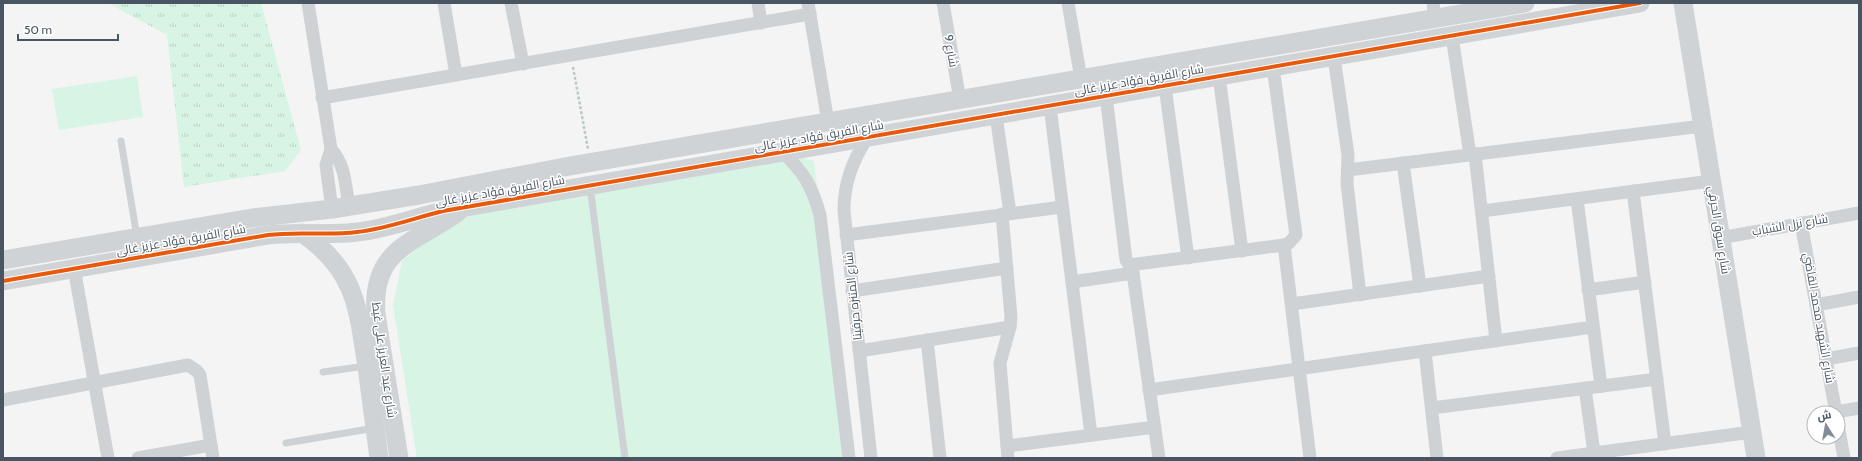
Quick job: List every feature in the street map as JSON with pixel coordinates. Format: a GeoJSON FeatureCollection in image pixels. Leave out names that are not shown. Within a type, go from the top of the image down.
{"type":"FeatureCollection","features":[{"type":"Feature","properties":{"kind":"street"},"geometry":{"type":"LineString","coordinates":[[308,3],[331,150],[338,157],[342,165],[340,207]]}},
{"type":"Feature","properties":{"kind":"street"},"geometry":{"type":"LineString","coordinates":[[444,3],[456,75]]}},
{"type":"Feature","properties":{"kind":"street"},"geometry":{"type":"LineString","coordinates":[[511,3],[523,64]]}},
{"type":"Feature","properties":{"kind":"street"},"geometry":{"type":"LineString","coordinates":[[758,3],[762,23]]}},
{"type":"Feature","properties":{"kind":"street","name":"شارع 9"},"geometry":{"type":"LineString","coordinates":[[943,3],[960,100]]}},
{"type":"Feature","properties":{"kind":"street"},"geometry":{"type":"LineString","coordinates":[[1068,3],[1081,79]]}},
{"type":"Feature","properties":{"kind":"street"},"geometry":{"type":"LineString","coordinates":[[1525,3],[1530,13],[1528,23]]}},
{"type":"Feature","properties":{"kind":"street","name":"شارع الفريق فؤاد عزيز غالى"},"geometry":{"type":"LineString","coordinates":[[3,260],[252,218],[419,195],[570,166],[1201,59],[1434,11],[1525,3]]}},
{"type":"Feature","properties":{"kind":"street","name":"شارع الفريق فؤاد عزيز غالى"},"geometry":{"type":"LineString","coordinates":[[3,281],[268,235],[302,233],[336,234],[358,232],[464,208],[1528,23],[1564,9],[1640,3]]}},
{"type":"Feature","properties":{"kind":"street","name":"شارع سوق الحرفي"},"geometry":{"type":"LineString","coordinates":[[1682,3],[1756,458]]}},
{"type":"Feature","properties":{"kind":"street"},"geometry":{"type":"LineString","coordinates":[[322,98],[762,23],[809,9],[828,122]]}},
{"type":"Feature","properties":{"kind":"street"},"geometry":{"type":"LineString","coordinates":[[1452,36],[1482,211],[1496,341]]}},
{"type":"Feature","properties":{"kind":"street"},"geometry":{"type":"LineString","coordinates":[[1334,57],[1348,155],[1347,184],[1360,295]]}},
{"type":"Feature","properties":{"kind":"street"},"geometry":{"type":"LineString","coordinates":[[1201,59],[1212,78],[1242,251]]}},
{"type":"Feature","properties":{"kind":"street"},"geometry":{"type":"LineString","coordinates":[[1072,282],[1188,258],[1284,245],[1293,240],[1296,235],[1273,67]]}},
{"type":"Feature","properties":{"kind":"street"},"geometry":{"type":"LineString","coordinates":[[1166,86],[1188,258]]}},
{"type":"Feature","properties":{"kind":"street"},"geometry":{"type":"LineString","coordinates":[[1106,96],[1126,260],[1133,270],[1159,458]]}},
{"type":"Feature","properties":{"kind":"street"},"geometry":{"type":"LineString","coordinates":[[1050,106],[1091,435]]}},
{"type":"Feature","properties":{"kind":"street"},"geometry":{"type":"LineString","coordinates":[[996,115],[1006,214],[1007,268],[1010,307],[1010,327],[1000,363],[1008,452],[1091,435],[1155,427]]}},
{"type":"Feature","properties":{"kind":"street"},"geometry":{"type":"LineString","coordinates":[[1348,170],[1702,126]]}},
{"type":"Feature","properties":{"kind":"street","name":"شارع المتنزه حرفينا"},"geometry":{"type":"LineString","coordinates":[[867,138],[854,160],[845,185],[844,211],[871,458]]}},
{"type":"Feature","properties":{"kind":"street"},"geometry":{"type":"LineString","coordinates":[[675,148],[679,170]]}},
{"type":"Feature","properties":{"kind":"street","name":"شارع المتنزه حرفينا"},"geometry":{"type":"LineString","coordinates":[[782,152],[803,174],[816,200],[822,230],[849,458]]}},
{"type":"Feature","properties":{"kind":"street"},"geometry":{"type":"LineString","coordinates":[[1403,163],[1420,286]]}},
{"type":"Feature","properties":{"kind":"street"},"geometry":{"type":"LineString","coordinates":[[570,166],[582,187]]}},
{"type":"Feature","properties":{"kind":"street"},"geometry":{"type":"LineString","coordinates":[[1482,211],[1711,181]]}},
{"type":"Feature","properties":{"kind":"street"},"geometry":{"type":"LineString","coordinates":[[1633,191],[1657,379],[1657,449]]}},
{"type":"Feature","properties":{"kind":"street"},"geometry":{"type":"LineString","coordinates":[[419,195],[424,216]]}},
{"type":"Feature","properties":{"kind":"street"},"geometry":{"type":"LineString","coordinates":[[1577,199],[1601,386]]}},
{"type":"Feature","properties":{"kind":"street"},"geometry":{"type":"LineString","coordinates":[[846,235],[1062,207]]}},
{"type":"Feature","properties":{"kind":"street","name":"شارع عبد العزيز على غيط"},"geometry":{"type":"LineString","coordinates":[[399,454],[376,314],[374,298],[377,283],[382,269],[402,246],[441,224],[464,208]]}},
{"type":"Feature","properties":{"kind":"street","name":"شارع نزل الشباب"},"geometry":{"type":"LineString","coordinates":[[1720,238],[1859,213]]}},
{"type":"Feature","properties":{"kind":"street","name":"شارع الشهيد محمد القاضي"},"geometry":{"type":"LineString","coordinates":[[1802,223],[1835,405]]}},
{"type":"Feature","properties":{"kind":"street","name":"شارع عبد العزيز على غيط"},"geometry":{"type":"LineString","coordinates":[[302,233],[328,255],[348,282],[358,307],[379,456]]}},
{"type":"Feature","properties":{"kind":"street"},"geometry":{"type":"LineString","coordinates":[[1284,245],[1310,458]]}},
{"type":"Feature","properties":{"kind":"street"},"geometry":{"type":"LineString","coordinates":[[74,268],[108,458]]}},
{"type":"Feature","properties":{"kind":"street"},"geometry":{"type":"LineString","coordinates":[[852,291],[1007,268]]}},
{"type":"Feature","properties":{"kind":"street"},"geometry":{"type":"LineString","coordinates":[[1292,304],[1489,276]]}},
{"type":"Feature","properties":{"kind":"street"},"geometry":{"type":"LineString","coordinates":[[1588,290],[1644,282]]}},
{"type":"Feature","properties":{"kind":"street"},"geometry":{"type":"LineString","coordinates":[[1816,305],[1859,297]]}},
{"type":"Feature","properties":{"kind":"street"},"geometry":{"type":"LineString","coordinates":[[859,351],[1010,327]]}},
{"type":"Feature","properties":{"kind":"street"},"geometry":{"type":"LineString","coordinates":[[1149,390],[1593,327]]}},
{"type":"Feature","properties":{"kind":"street"},"geometry":{"type":"LineString","coordinates":[[835,339],[858,337]]}},
{"type":"Feature","properties":{"kind":"street"},"geometry":{"type":"LineString","coordinates":[[927,340],[940,458]]}},
{"type":"Feature","properties":{"kind":"street"},"geometry":{"type":"LineString","coordinates":[[1425,351],[1437,458]]}},
{"type":"Feature","properties":{"kind":"street"},"geometry":{"type":"LineString","coordinates":[[1826,359],[1859,353]]}},
{"type":"Feature","properties":{"kind":"street"},"geometry":{"type":"LineString","coordinates":[[3,400],[183,365],[193,367],[200,375],[212,452],[138,458]]}},
{"type":"Feature","properties":{"kind":"street"},"geometry":{"type":"LineString","coordinates":[[1432,408],[1657,379]]}},
{"type":"Feature","properties":{"kind":"street"},"geometry":{"type":"LineString","coordinates":[[1585,388],[1594,453]]}},
{"type":"Feature","properties":{"kind":"street"},"geometry":{"type":"LineString","coordinates":[[1846,410],[1859,408]]}},
{"type":"Feature","properties":{"kind":"street"},"geometry":{"type":"LineString","coordinates":[[1557,458],[1594,453],[1609,454],[1657,449],[1752,432]]}},
{"type":"Feature","properties":{"kind":"street"},"geometry":{"type":"LineString","coordinates":[[1842,445],[1844,458]]}},
{"type":"Feature","properties":{"kind":"street"},"geometry":{"type":"LineString","coordinates":[[379,456],[399,454]]}},
{"type":"Feature","properties":{"kind":"lane"},"geometry":{"type":"LineString","coordinates":[[121,141],[137,238]]}},
{"type":"Feature","properties":{"kind":"lane"},"geometry":{"type":"LineString","coordinates":[[582,187],[625,458]]}},
{"type":"Feature","properties":{"kind":"lane"},"geometry":{"type":"LineString","coordinates":[[322,372],[366,366]]}},
{"type":"Feature","properties":{"kind":"lane"},"geometry":{"type":"LineString","coordinates":[[286,443],[375,428]]}},
{"type":"Feature","properties":{"kind":"path"},"geometry":{"type":"LineString","coordinates":[[571,55],[590,163]]}},
{"type":"Feature","properties":{"kind":"green space"},"geometry":{"type":"Polygon","coordinates":[[[108,3],[261,3],[301,150],[285,171],[184,187],[167,35],[108,3]]]}},
{"type":"Feature","properties":{"kind":"green space"},"geometry":{"type":"Polygon","coordinates":[[[137,76],[143,117],[59,130],[52,89],[137,76]]]}},
{"type":"Feature","properties":{"kind":"green space"},"geometry":{"type":"Polygon","coordinates":[[[803,158],[814,161],[848,458],[417,458],[393,305],[402,261],[442,227],[467,215],[803,158]]]}},
{"type":"Feature","properties":{"kind":"cycle path"},"geometry":{"type":"LineString","coordinates":[[3,281],[268,235],[290,233],[324,234],[368,231],[443,211],[1640,3]]}}]}
